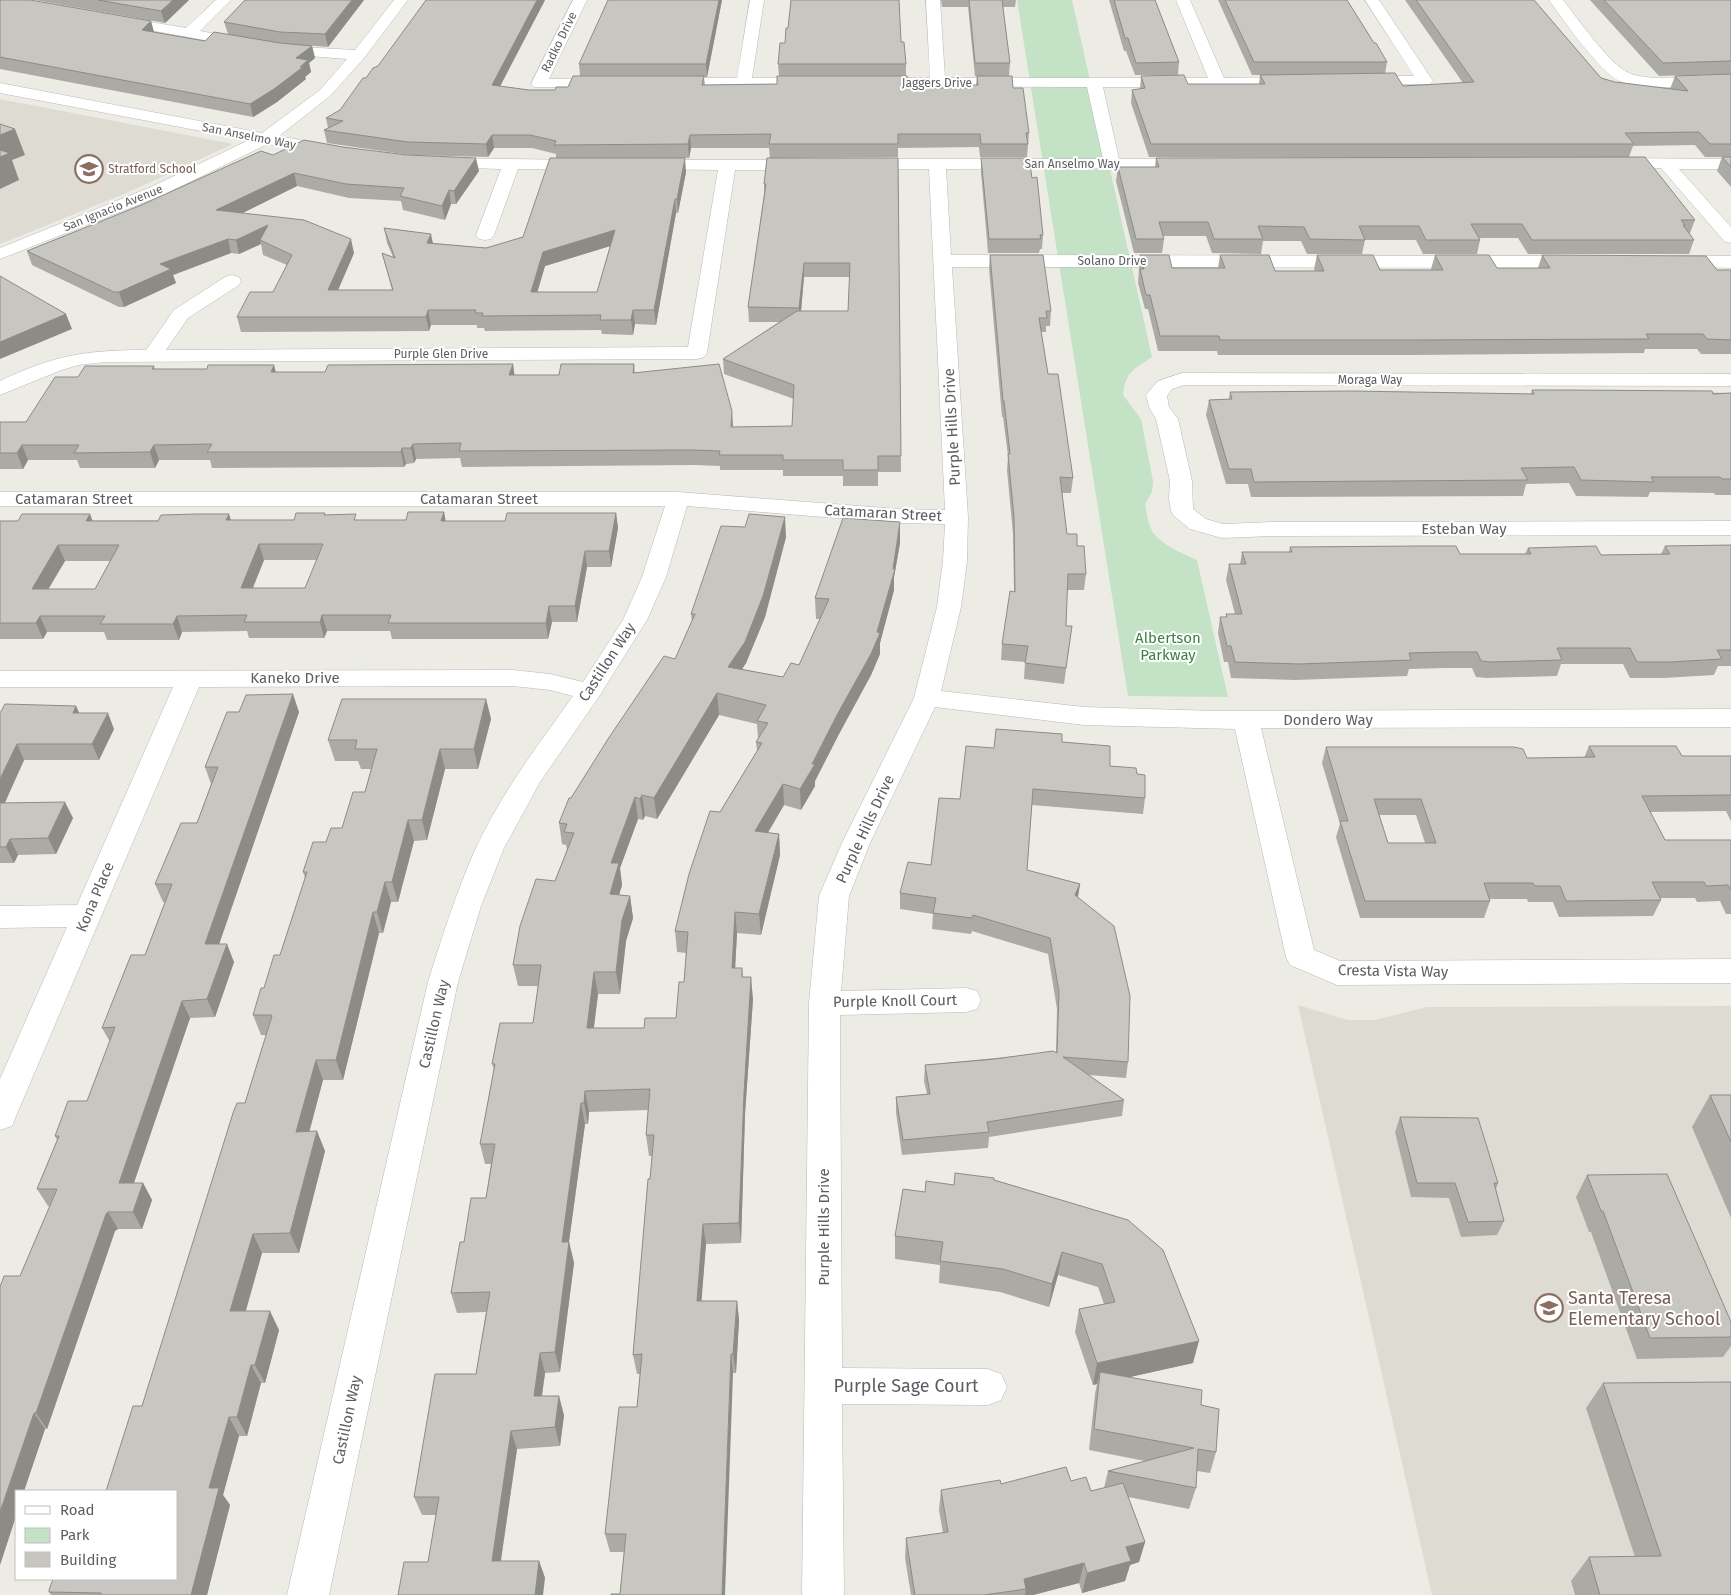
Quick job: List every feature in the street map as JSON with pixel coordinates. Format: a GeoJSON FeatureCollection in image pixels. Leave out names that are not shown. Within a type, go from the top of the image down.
{"type":"FeatureCollection","features":[{"type":"Feature","properties":{"kind":"street"},"geometry":{"type":"LineString","coordinates":[[190,33],[224,0]]}},
{"type":"Feature","properties":{"kind":"street","name":"San Ignacio Avenue"},"geometry":{"type":"LineString","coordinates":[[0,254],[157,191],[265,139],[325,93],[359,55],[401,0]]}},
{"type":"Feature","properties":{"kind":"street","name":"Radko Drive"},"geometry":{"type":"LineString","coordinates":[[580,0],[539,84],[617,83]]}},
{"type":"Feature","properties":{"kind":"street"},"geometry":{"type":"LineString","coordinates":[[744,83],[757,0]]}},
{"type":"Feature","properties":{"kind":"street"},"geometry":{"type":"LineString","coordinates":[[933,0],[938,83]]}},
{"type":"Feature","properties":{"kind":"street"},"geometry":{"type":"LineString","coordinates":[[1184,0],[1218,82]]}},
{"type":"Feature","properties":{"kind":"street"},"geometry":{"type":"LineString","coordinates":[[1346,82],[1425,81],[1372,0]]}},
{"type":"Feature","properties":{"kind":"street"},"geometry":{"type":"LineString","coordinates":[[1556,0],[1608,64],[1622,77],[1663,81],[1731,80]]}},
{"type":"Feature","properties":{"kind":"street"},"geometry":{"type":"LineString","coordinates":[[104,18],[309,53],[359,55]]}},
{"type":"Feature","properties":{"kind":"street"},"geometry":{"type":"LineString","coordinates":[[1094,82],[1112,164]]}},
{"type":"Feature","properties":{"kind":"street","name":"Jaggers Drive"},"geometry":{"type":"LineString","coordinates":[[850,83],[1306,82]]}},
{"type":"Feature","properties":{"kind":"street"},"geometry":{"type":"LineString","coordinates":[[656,83],[831,83]]}},
{"type":"Feature","properties":{"kind":"street","name":"San Anselmo Way"},"geometry":{"type":"LineString","coordinates":[[0,88],[346,154]]}},
{"type":"Feature","properties":{"kind":"street"},"geometry":{"type":"LineString","coordinates":[[428,162],[511,165],[600,165]]}},
{"type":"Feature","properties":{"kind":"street"},"geometry":{"type":"LineString","coordinates":[[1596,163],[1731,164]]}},
{"type":"Feature","properties":{"kind":"street"},"geometry":{"type":"LineString","coordinates":[[1665,163],[1731,238]]}},
{"type":"Feature","properties":{"kind":"street","name":"San Anselmo Way"},"geometry":{"type":"LineString","coordinates":[[847,164],[1211,164]]}},
{"type":"Feature","properties":{"kind":"street","name":"Purple Hills Drive"},"geometry":{"type":"LineString","coordinates":[[823,1595],[824,1003],[834,896],[856,843],[927,698],[949,607],[955,561],[957,517],[937,164]]}},
{"type":"Feature","properties":{"kind":"street"},"geometry":{"type":"LineString","coordinates":[[485,236],[511,165]]}},
{"type":"Feature","properties":{"kind":"street"},"geometry":{"type":"LineString","coordinates":[[629,165],[817,165]]}},
{"type":"Feature","properties":{"kind":"street","name":"Purple Glen Drive"},"geometry":{"type":"LineString","coordinates":[[0,389],[40,369],[82,357],[697,353],[727,165]]}},
{"type":"Feature","properties":{"kind":"street","name":"Solano Drive"},"geometry":{"type":"LineString","coordinates":[[943,261],[1592,262]]}},
{"type":"Feature","properties":{"kind":"street"},"geometry":{"type":"LineString","coordinates":[[1661,262],[1731,262]]}},
{"type":"Feature","properties":{"kind":"street"},"geometry":{"type":"LineString","coordinates":[[152,356],[182,314],[200,300],[232,281]]}},
{"type":"Feature","properties":{"kind":"street","name":"Moraga Way"},"geometry":{"type":"LineString","coordinates":[[1198,524],[1182,511],[1180,498],[1181,481],[1167,418],[1159,407],[1156,395],[1165,385],[1182,379],[1731,380]]}},
{"type":"Feature","properties":{"kind":"street","name":"Catamaran Street"},"geometry":{"type":"LineString","coordinates":[[0,499],[678,498],[898,516],[957,517]]}},
{"type":"Feature","properties":{"kind":"street","name":"Castillon Way"},"geometry":{"type":"LineString","coordinates":[[308,1595],[443,982],[466,906],[490,848],[529,778],[589,692],[635,620],[654,577],[678,498]]}},
{"type":"Feature","properties":{"kind":"street","name":"Esteban Way"},"geometry":{"type":"LineString","coordinates":[[1198,524],[1222,532],[1272,529],[1731,528]]}},
{"type":"Feature","properties":{"kind":"street","name":"Kaneko Drive"},"geometry":{"type":"LineString","coordinates":[[0,678],[513,678],[550,682],[589,692]]}},
{"type":"Feature","properties":{"kind":"street","name":"Kona Place"},"geometry":{"type":"LineString","coordinates":[[0,1116],[190,678]]}},
{"type":"Feature","properties":{"kind":"street","name":"Dondero Way"},"geometry":{"type":"LineString","coordinates":[[927,698],[1084,716],[1246,720],[1731,718]]}},
{"type":"Feature","properties":{"kind":"street","name":"Cresta Vista Way"},"geometry":{"type":"LineString","coordinates":[[1246,720],[1301,957],[1337,973],[1731,971]]}},
{"type":"Feature","properties":{"kind":"street"},"geometry":{"type":"LineString","coordinates":[[0,917],[86,916]]}},
{"type":"Feature","properties":{"kind":"street","name":"Purple Knoll Court"},"geometry":{"type":"LineString","coordinates":[[824,1003],[966,1000]]}},
{"type":"Feature","properties":{"kind":"street","name":"Purple Sage Court"},"geometry":{"type":"LineString","coordinates":[[824,1386],[988,1387]]}},
{"type":"Feature","properties":{"kind":"shaded area","name":"Stratford School"},"geometry":{"type":"Polygon","coordinates":[[[0,99],[233,144],[124,194],[0,244],[0,99]]]}},
{"type":"Feature","properties":{"kind":"shaded area","name":"Santa Teresa Elementary School"},"geometry":{"type":"Polygon","coordinates":[[[1298,1005],[1348,1020],[1375,1020],[1427,1007],[1731,1006],[1731,1595],[1432,1595],[1298,1005]]]}},
{"type":"Feature","properties":{"kind":"green space","name":"Albertson Parkway"},"geometry":{"type":"Polygon","coordinates":[[[1017,0],[1072,0],[1152,357],[1135,368],[1128,376],[1123,395],[1141,419],[1153,481],[1152,492],[1145,504],[1148,519],[1152,531],[1158,538],[1174,549],[1197,560],[1228,697],[1128,696],[1017,0]]]}},
{"type":"Feature","properties":{"kind":"building"},"geometry":{"type":"Polygon","coordinates":[[[0,0],[30,0],[151,21],[142,30],[205,41],[214,32],[280,43],[312,46],[296,58],[308,60],[300,67],[303,67],[250,104],[0,57],[0,0]]]}},
{"type":"Feature","properties":{"kind":"building"},"geometry":{"type":"Polygon","coordinates":[[[98,0],[173,0],[161,11],[98,0]]]}},
{"type":"Feature","properties":{"kind":"building"},"geometry":{"type":"Polygon","coordinates":[[[245,0],[352,0],[325,34],[280,32],[224,22],[245,0]]]}},
{"type":"Feature","properties":{"kind":"building"},"geometry":{"type":"Polygon","coordinates":[[[426,0],[537,0],[492,85],[529,90],[555,90],[556,87],[568,87],[573,76],[704,76],[702,85],[777,84],[777,76],[907,76],[908,85],[917,85],[917,88],[967,88],[967,85],[978,85],[977,76],[1012,76],[1013,88],[1023,88],[1029,133],[1026,133],[1028,144],[981,144],[980,134],[898,134],[898,144],[769,144],[771,134],[690,135],[688,144],[554,145],[556,141],[530,135],[492,135],[486,144],[408,142],[324,130],[343,121],[326,118],[340,110],[363,78],[366,78],[373,68],[378,66],[426,0]]]}},
{"type":"Feature","properties":{"kind":"building"},"geometry":{"type":"Polygon","coordinates":[[[608,0],[719,0],[706,64],[579,64],[608,0]]]}},
{"type":"Feature","properties":{"kind":"building"},"geometry":{"type":"Polygon","coordinates":[[[791,0],[899,0],[901,42],[904,42],[906,64],[778,64],[780,43],[785,43],[791,0]]]}},
{"type":"Feature","properties":{"kind":"building"},"geometry":{"type":"Polygon","coordinates":[[[969,0],[1002,0],[1010,63],[975,63],[969,0]]]}},
{"type":"Feature","properties":{"kind":"building"},"geometry":{"type":"Polygon","coordinates":[[[1114,0],[1155,0],[1179,62],[1136,63],[1128,38],[1125,38],[1114,0]]]}},
{"type":"Feature","properties":{"kind":"building"},"geometry":{"type":"Polygon","coordinates":[[[1225,0],[1347,0],[1387,62],[1254,62],[1225,0]]]}},
{"type":"Feature","properties":{"kind":"building"},"geometry":{"type":"Polygon","coordinates":[[[1416,0],[1534,0],[1601,78],[1615,82],[1688,91],[1675,76],[1731,74],[1731,144],[1710,144],[1699,132],[1625,133],[1634,144],[1151,144],[1132,90],[1145,88],[1141,76],[1184,75],[1188,84],[1265,84],[1260,75],[1395,73],[1403,86],[1474,82],[1416,0]]]}},
{"type":"Feature","properties":{"kind":"building"},"geometry":{"type":"Polygon","coordinates":[[[1604,0],[1731,0],[1731,61],[1663,63],[1604,0]]]}},
{"type":"Feature","properties":{"kind":"building"},"geometry":{"type":"Polygon","coordinates":[[[0,124],[15,129],[0,135],[0,124]]]}},
{"type":"Feature","properties":{"kind":"building"},"geometry":{"type":"Polygon","coordinates":[[[304,140],[407,155],[476,158],[454,191],[449,190],[442,206],[400,196],[404,188],[346,184],[294,173],[216,210],[304,220],[351,239],[328,290],[393,290],[382,253],[395,258],[384,228],[431,234],[427,243],[486,248],[523,237],[550,158],[685,158],[677,199],[675,199],[654,310],[633,310],[631,320],[600,320],[601,315],[482,316],[483,313],[475,313],[476,310],[428,310],[426,317],[237,317],[250,292],[273,292],[292,255],[260,240],[268,225],[236,240],[228,239],[160,264],[171,269],[119,292],[114,292],[27,251],[139,206],[261,151],[273,155],[304,140]],[[615,230],[543,252],[531,292],[597,292],[615,230]]]}},
{"type":"Feature","properties":{"kind":"building"},"geometry":{"type":"Polygon","coordinates":[[[0,150],[10,153],[0,157],[0,150]]]}},
{"type":"Feature","properties":{"kind":"building"},"geometry":{"type":"Polygon","coordinates":[[[1645,157],[1695,220],[1681,220],[1694,240],[1532,240],[1522,224],[1471,224],[1480,240],[1426,240],[1419,226],[1359,226],[1365,240],[1310,239],[1304,227],[1258,226],[1263,239],[1214,239],[1208,222],[1159,222],[1164,239],[1136,239],[1118,167],[1159,167],[1156,158],[1645,157]]]}},
{"type":"Feature","properties":{"kind":"building"},"geometry":{"type":"Polygon","coordinates":[[[1722,157],[1731,157],[1731,167],[1722,157]]]}},
{"type":"Feature","properties":{"kind":"building"},"geometry":{"type":"Polygon","coordinates":[[[767,158],[898,158],[901,456],[878,456],[878,470],[843,470],[843,460],[783,460],[783,455],[719,455],[720,451],[693,450],[459,451],[461,443],[413,444],[411,448],[402,448],[401,452],[207,452],[212,444],[154,445],[150,452],[74,453],[79,445],[22,445],[17,453],[0,453],[0,422],[26,422],[55,377],[78,377],[85,366],[154,366],[152,369],[207,369],[208,365],[274,365],[271,372],[325,372],[328,365],[513,364],[509,375],[559,375],[561,364],[634,364],[633,373],[719,364],[732,411],[731,427],[792,426],[794,385],[723,359],[797,311],[848,311],[850,263],[804,263],[799,308],[748,307],[766,184],[764,184],[767,158]]]}},
{"type":"Feature","properties":{"kind":"building"},"geometry":{"type":"Polygon","coordinates":[[[981,158],[1029,158],[1032,178],[1037,177],[1043,235],[1040,235],[1041,239],[989,239],[981,158]]]}},
{"type":"Feature","properties":{"kind":"building"},"geometry":{"type":"Polygon","coordinates":[[[990,255],[1043,255],[1051,311],[1046,311],[1047,318],[1039,318],[1048,374],[1058,374],[1073,478],[1060,477],[1067,534],[1077,534],[1077,546],[1084,546],[1086,574],[1068,574],[1066,626],[1072,626],[1066,668],[1025,663],[1028,646],[1002,644],[1010,591],[1015,592],[1014,518],[1008,454],[1010,454],[1003,401],[990,255]]]}},
{"type":"Feature","properties":{"kind":"building"},"geometry":{"type":"Polygon","coordinates":[[[1140,255],[1169,255],[1172,268],[1225,268],[1220,255],[1269,255],[1275,271],[1324,271],[1317,255],[1373,255],[1380,270],[1443,270],[1435,255],[1489,255],[1497,268],[1550,268],[1542,255],[1706,256],[1717,270],[1731,270],[1731,340],[1707,339],[1703,334],[1646,334],[1649,339],[1417,340],[1220,340],[1219,336],[1160,336],[1150,295],[1146,295],[1140,269],[1144,269],[1140,255]]]}},
{"type":"Feature","properties":{"kind":"building"},"geometry":{"type":"Polygon","coordinates":[[[0,276],[66,314],[0,342],[0,276]]]}},
{"type":"Feature","properties":{"kind":"building"},"geometry":{"type":"Polygon","coordinates":[[[1532,390],[1712,391],[1713,394],[1731,393],[1731,479],[1722,479],[1720,477],[1651,477],[1654,482],[1581,480],[1574,467],[1521,468],[1528,480],[1254,482],[1251,469],[1229,469],[1209,400],[1232,399],[1230,392],[1351,391],[1534,394],[1532,390]]]}},
{"type":"Feature","properties":{"kind":"building"},"geometry":{"type":"Polygon","coordinates":[[[408,512],[444,512],[441,521],[505,521],[507,513],[616,513],[609,551],[585,551],[575,606],[549,606],[546,623],[388,623],[391,615],[322,615],[320,622],[244,622],[247,615],[177,616],[173,624],[100,624],[105,616],[40,616],[36,623],[0,623],[0,521],[18,521],[22,514],[90,514],[86,521],[158,521],[161,515],[196,514],[229,514],[226,520],[294,520],[296,513],[325,513],[324,515],[356,514],[354,520],[406,520],[408,512]],[[259,544],[241,588],[305,588],[323,544],[259,544]],[[58,545],[32,589],[95,589],[119,545],[58,545]]]}},
{"type":"Feature","properties":{"kind":"building"},"geometry":{"type":"Polygon","coordinates":[[[749,514],[785,517],[763,596],[745,642],[728,667],[783,677],[791,663],[799,665],[829,599],[815,598],[843,518],[900,522],[893,569],[895,569],[877,632],[880,633],[871,654],[812,764],[815,764],[800,789],[783,784],[755,831],[779,834],[759,914],[735,912],[732,968],[742,968],[742,977],[751,977],[739,1223],[703,1224],[697,1301],[737,1301],[733,1354],[731,1354],[722,1595],[611,1595],[620,1594],[626,1534],[605,1534],[619,1407],[637,1407],[642,1354],[633,1355],[648,1179],[650,1179],[654,1135],[646,1135],[650,1089],[585,1091],[584,1103],[581,1103],[562,1242],[569,1242],[555,1352],[540,1353],[534,1396],[559,1396],[555,1427],[511,1431],[492,1561],[539,1561],[535,1595],[398,1595],[404,1562],[428,1562],[439,1497],[414,1497],[435,1374],[476,1374],[490,1292],[451,1293],[460,1242],[464,1242],[471,1198],[486,1198],[495,1144],[480,1144],[495,1064],[492,1064],[500,1023],[533,1023],[541,965],[513,965],[520,926],[536,879],[555,881],[574,833],[564,832],[567,824],[559,823],[569,798],[571,798],[664,656],[675,659],[695,614],[691,614],[721,526],[745,527],[749,514]],[[717,693],[654,798],[642,795],[640,799],[635,797],[611,863],[619,863],[610,894],[630,896],[622,920],[616,972],[594,972],[587,1028],[644,1028],[645,1018],[676,1018],[679,982],[684,982],[688,932],[675,931],[689,874],[710,811],[720,812],[762,743],[756,742],[768,723],[757,721],[766,705],[717,693]]]}},
{"type":"Feature","properties":{"kind":"building"},"geometry":{"type":"Polygon","coordinates":[[[1731,545],[1731,650],[1717,650],[1722,659],[1637,662],[1630,648],[1557,648],[1562,660],[1491,662],[1481,661],[1477,652],[1448,652],[1409,653],[1411,660],[1299,664],[1235,662],[1231,646],[1227,646],[1220,617],[1227,617],[1226,614],[1242,614],[1229,564],[1246,564],[1242,552],[1292,552],[1290,547],[1456,546],[1460,554],[1531,554],[1528,548],[1596,546],[1601,555],[1670,554],[1665,546],[1731,545]]]}},
{"type":"Feature","properties":{"kind":"building"},"geometry":{"type":"Polygon","coordinates":[[[293,694],[205,944],[227,944],[207,999],[182,1001],[119,1183],[143,1183],[133,1212],[108,1212],[106,1214],[0,1512],[0,1287],[4,1276],[20,1276],[57,1189],[37,1189],[59,1136],[55,1136],[68,1101],[87,1101],[115,1027],[102,1028],[131,955],[145,955],[172,884],[155,884],[181,823],[197,823],[218,767],[205,767],[227,712],[239,712],[246,695],[293,694]]]}},
{"type":"Feature","properties":{"kind":"building"},"geometry":{"type":"Polygon","coordinates":[[[342,699],[486,699],[474,749],[440,749],[422,820],[408,820],[392,882],[385,882],[377,912],[373,912],[336,1060],[316,1060],[296,1132],[317,1131],[290,1233],[253,1234],[230,1311],[270,1311],[255,1365],[251,1365],[237,1417],[229,1417],[209,1488],[219,1488],[191,1595],[101,1595],[101,1593],[49,1592],[53,1580],[178,1580],[178,1490],[106,1490],[133,1406],[142,1406],[233,1113],[237,1103],[245,1103],[272,1016],[253,1015],[274,955],[280,955],[307,872],[303,872],[313,842],[326,842],[331,828],[342,828],[353,792],[365,792],[377,749],[355,749],[357,740],[328,740],[342,699]]]}},
{"type":"Feature","properties":{"kind":"building"},"geometry":{"type":"Polygon","coordinates":[[[5,704],[76,706],[73,713],[108,713],[92,744],[17,744],[0,779],[0,713],[5,704]]]}},
{"type":"Feature","properties":{"kind":"building"},"geometry":{"type":"Polygon","coordinates":[[[996,729],[1062,734],[1062,742],[1110,746],[1110,766],[1136,768],[1137,774],[1145,775],[1145,798],[1033,789],[1027,870],[1080,884],[1075,895],[1114,926],[1130,996],[1128,1062],[1063,1057],[1124,1100],[987,1122],[989,1132],[903,1140],[896,1097],[930,1094],[925,1065],[995,1059],[1053,1051],[1057,1053],[1059,992],[1050,938],[973,915],[972,918],[933,913],[936,898],[900,893],[908,862],[931,865],[939,798],[960,799],[966,746],[994,748],[996,729]]]}},
{"type":"Feature","properties":{"kind":"building"},"geometry":{"type":"Polygon","coordinates":[[[1589,746],[1676,746],[1682,756],[1731,756],[1731,795],[1642,796],[1665,840],[1731,840],[1731,890],[1728,885],[1706,886],[1704,882],[1652,882],[1661,900],[1566,901],[1560,886],[1535,886],[1533,883],[1484,883],[1490,901],[1365,901],[1340,821],[1348,821],[1326,747],[1514,747],[1523,749],[1527,758],[1595,757],[1589,746]],[[1374,799],[1388,843],[1436,843],[1421,799],[1374,799]]]}},
{"type":"Feature","properties":{"kind":"building"},"geometry":{"type":"Polygon","coordinates":[[[65,802],[48,838],[10,839],[6,847],[0,847],[0,803],[65,802]]]}},
{"type":"Feature","properties":{"kind":"building"},"geometry":{"type":"Polygon","coordinates":[[[1710,1095],[1731,1095],[1731,1142],[1710,1095]]]}},
{"type":"Feature","properties":{"kind":"building"},"geometry":{"type":"Polygon","coordinates":[[[1400,1117],[1478,1118],[1498,1183],[1494,1183],[1504,1221],[1468,1222],[1455,1183],[1417,1183],[1400,1117]]]}},
{"type":"Feature","properties":{"kind":"building"},"geometry":{"type":"Polygon","coordinates":[[[955,1173],[994,1178],[994,1180],[1128,1220],[1163,1250],[1199,1341],[1097,1363],[1079,1309],[1115,1302],[1102,1264],[1062,1252],[1052,1284],[1003,1269],[940,1261],[943,1242],[895,1236],[903,1189],[925,1192],[926,1181],[954,1185],[955,1173]]]}},
{"type":"Feature","properties":{"kind":"building"},"geometry":{"type":"Polygon","coordinates":[[[1667,1174],[1731,1322],[1731,1337],[1650,1338],[1603,1211],[1601,1211],[1587,1175],[1667,1174]]]}},
{"type":"Feature","properties":{"kind":"building"},"geometry":{"type":"Polygon","coordinates":[[[1100,1372],[1202,1390],[1201,1405],[1219,1409],[1216,1452],[1198,1449],[1196,1488],[1108,1471],[1194,1448],[1094,1429],[1100,1372]]]}},
{"type":"Feature","properties":{"kind":"building"},"geometry":{"type":"Polygon","coordinates":[[[1731,1382],[1731,1595],[1600,1595],[1589,1557],[1661,1556],[1603,1383],[1731,1382]]]}},
{"type":"Feature","properties":{"kind":"building"},"geometry":{"type":"Polygon","coordinates":[[[1066,1467],[1071,1481],[1086,1477],[1091,1491],[1123,1483],[1145,1542],[1126,1547],[1131,1561],[1087,1573],[1084,1563],[1024,1579],[1026,1589],[984,1595],[915,1595],[906,1538],[948,1532],[941,1490],[1000,1480],[1001,1484],[1066,1467]]]}},
{"type":"Feature","properties":{"kind":"place","name":"Stratford School"},"geometry":{"type":"Point","coordinates":[89,169]}},
{"type":"Feature","properties":{"kind":"place","name":"Santa Teresa Elementary School"},"geometry":{"type":"Point","coordinates":[1549,1308]}}]}
